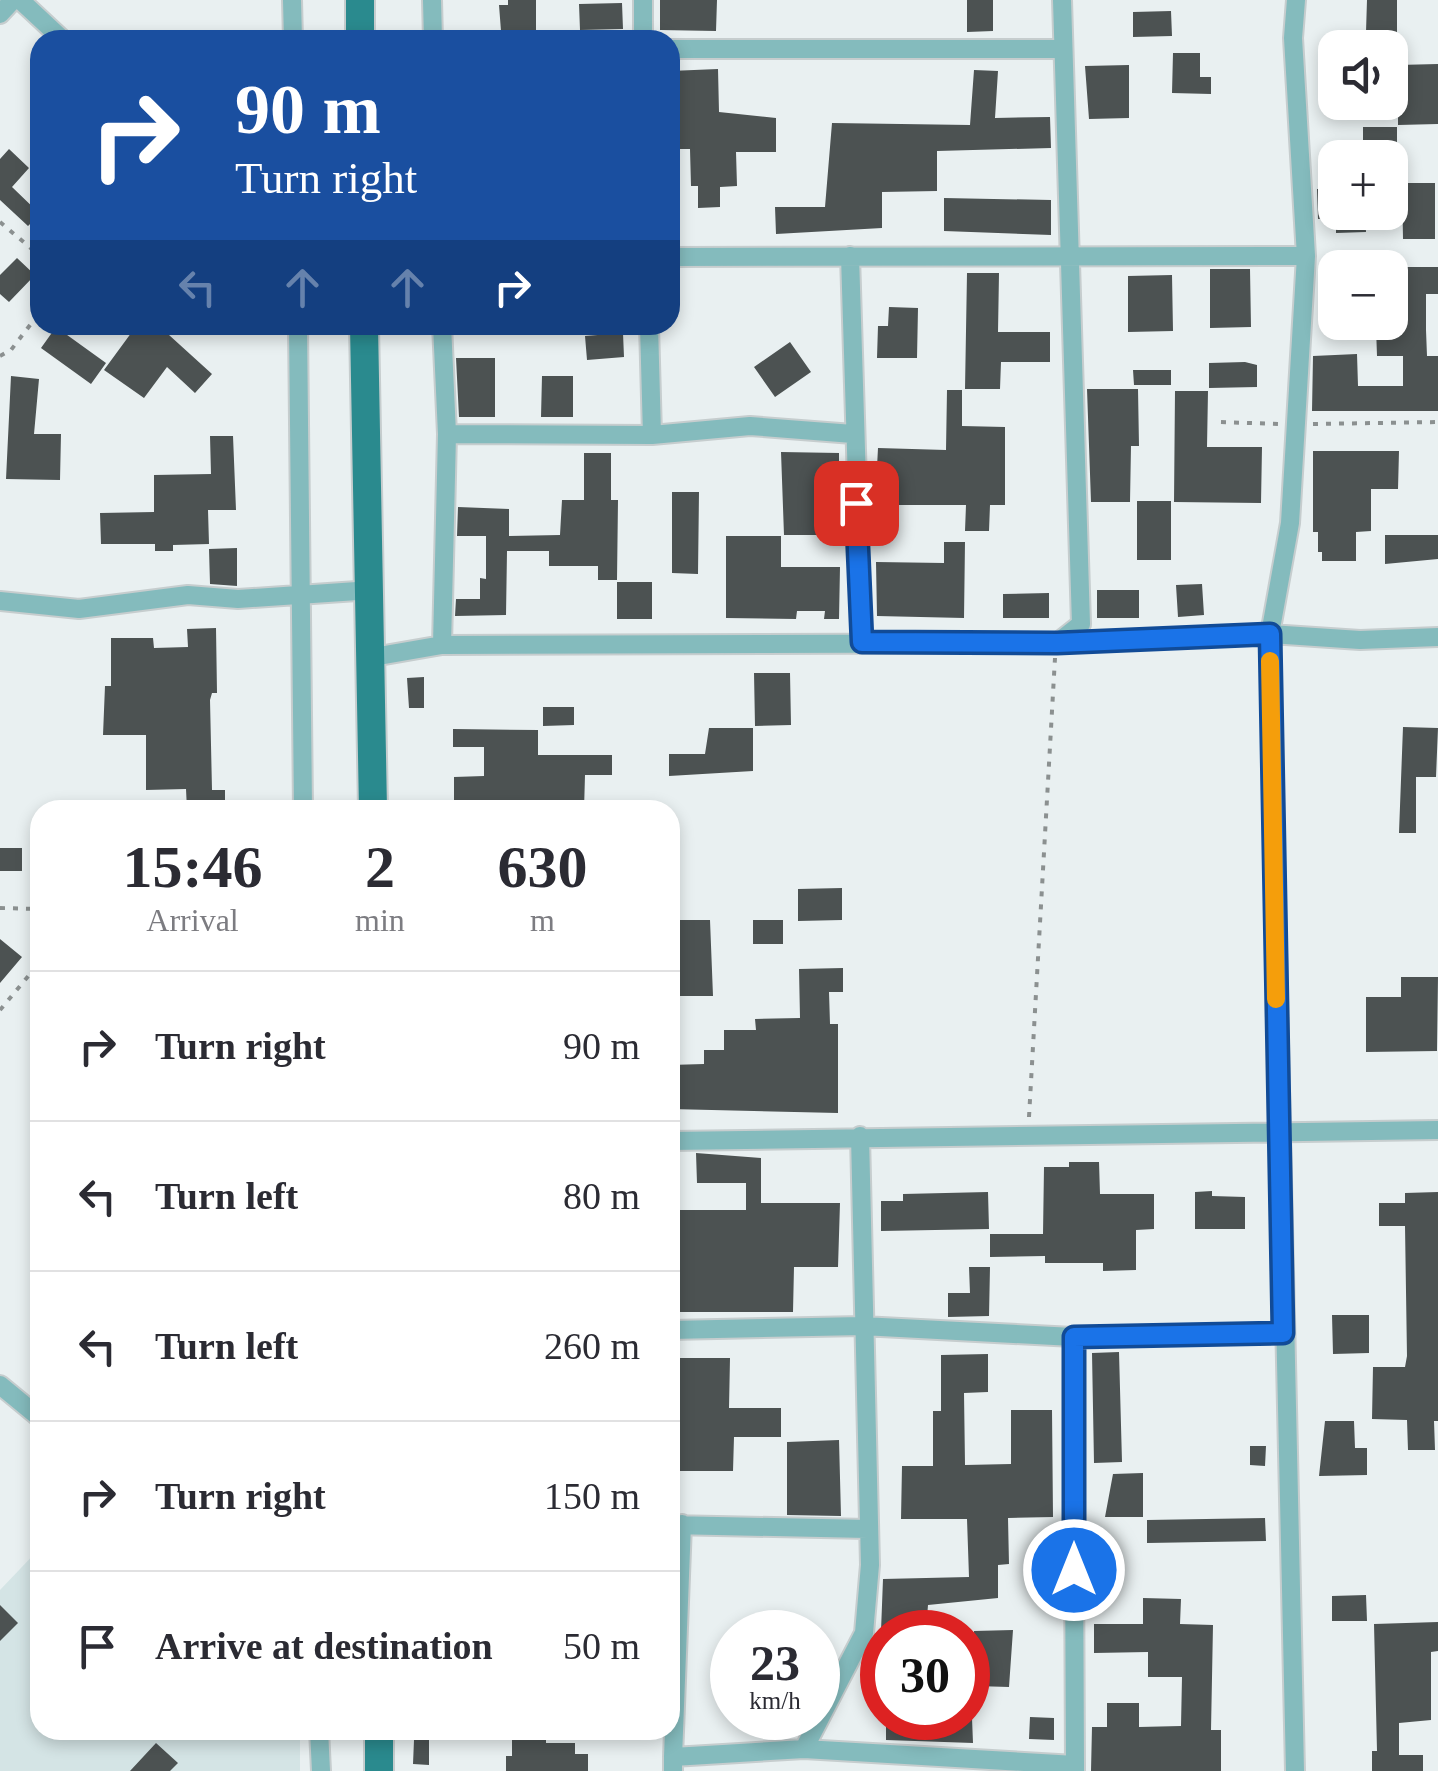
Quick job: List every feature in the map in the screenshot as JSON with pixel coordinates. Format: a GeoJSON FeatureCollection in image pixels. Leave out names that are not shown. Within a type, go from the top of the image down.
{"type":"FeatureCollection","features":[{"type":"Feature","properties":{"kind":"main road"},"geometry":{"type":"LineString","coordinates":[[360,0],[360,30]]}},
{"type":"Feature","properties":{"kind":"main road"},"geometry":{"type":"LineString","coordinates":[[364,335],[374,657],[373,800]]}},
{"type":"Feature","properties":{"kind":"main road"},"geometry":{"type":"LineString","coordinates":[[378,1740],[379,1771]]}},
{"type":"Feature","properties":{"kind":"street"},"geometry":{"type":"LineString","coordinates":[[0,14],[17,0],[52,30]]}},
{"type":"Feature","properties":{"kind":"street"},"geometry":{"type":"LineString","coordinates":[[292,0],[293,30]]}},
{"type":"Feature","properties":{"kind":"street"},"geometry":{"type":"LineString","coordinates":[[432,0],[433,30]]}},
{"type":"Feature","properties":{"kind":"street"},"geometry":{"type":"LineString","coordinates":[[643,0],[643,30]]}},
{"type":"Feature","properties":{"kind":"street"},"geometry":{"type":"LineString","coordinates":[[1057,643],[1081,624],[1062,0]]}},
{"type":"Feature","properties":{"kind":"street"},"geometry":{"type":"LineString","coordinates":[[1296,0],[1293,38],[1306,256],[1288,542],[1270,634],[1278,1132],[1296,1771]]}},
{"type":"Feature","properties":{"kind":"street"},"geometry":{"type":"LineString","coordinates":[[680,49],[1063,49]]}},
{"type":"Feature","properties":{"kind":"street"},"geometry":{"type":"LineString","coordinates":[[850,256],[852,434],[862,642]]}},
{"type":"Feature","properties":{"kind":"street"},"geometry":{"type":"LineString","coordinates":[[680,257],[1306,256]]}},
{"type":"Feature","properties":{"kind":"street"},"geometry":{"type":"LineString","coordinates":[[298,335],[304,595],[303,800]]}},
{"type":"Feature","properties":{"kind":"street"},"geometry":{"type":"LineString","coordinates":[[442,645],[448,434],[443,335]]}},
{"type":"Feature","properties":{"kind":"street"},"geometry":{"type":"LineString","coordinates":[[650,335],[652,435]]}},
{"type":"Feature","properties":{"kind":"street"},"geometry":{"type":"LineString","coordinates":[[448,434],[652,435],[750,426],[852,434]]}},
{"type":"Feature","properties":{"kind":"street"},"geometry":{"type":"LineString","coordinates":[[0,601],[79,608],[188,595],[238,599],[372,590]]}},
{"type":"Feature","properties":{"kind":"street"},"geometry":{"type":"LineString","coordinates":[[374,657],[442,645],[1057,643],[1270,634],[1360,640],[1438,638]]}},
{"type":"Feature","properties":{"kind":"street"},"geometry":{"type":"LineString","coordinates":[[680,1142],[1438,1130]]}},
{"type":"Feature","properties":{"kind":"street"},"geometry":{"type":"LineString","coordinates":[[804,1749],[864,1633],[868,1529],[860,1136]]}},
{"type":"Feature","properties":{"kind":"street"},"geometry":{"type":"LineString","coordinates":[[680,1330],[862,1326],[1074,1337],[1283,1333]]}},
{"type":"Feature","properties":{"kind":"street"},"geometry":{"type":"LineString","coordinates":[[673,1764],[804,1749],[1075,1768],[1074,1337]]}},
{"type":"Feature","properties":{"kind":"street"},"geometry":{"type":"LineString","coordinates":[[0,1385],[30,1410]]}},
{"type":"Feature","properties":{"kind":"street"},"geometry":{"type":"LineString","coordinates":[[680,1525],[868,1529]]}},
{"type":"Feature","properties":{"kind":"street"},"geometry":{"type":"LineString","coordinates":[[319,1740],[321,1771]]}},
{"type":"Feature","properties":{"kind":"path"},"geometry":{"type":"LineString","coordinates":[[0,222],[30,248]]}},
{"type":"Feature","properties":{"kind":"path"},"geometry":{"type":"LineString","coordinates":[[0,356],[11,350],[30,325]]}},
{"type":"Feature","properties":{"kind":"path"},"geometry":{"type":"LineString","coordinates":[[1221,422],[1438,422]]}},
{"type":"Feature","properties":{"kind":"path"},"geometry":{"type":"LineString","coordinates":[[1028,1135],[1057,643]]}},
{"type":"Feature","properties":{"kind":"path"},"geometry":{"type":"LineString","coordinates":[[0,908],[30,909]]}},
{"type":"Feature","properties":{"kind":"path"},"geometry":{"type":"LineString","coordinates":[[0,1010],[30,974]]}},
{"type":"Feature","properties":{"kind":"shaded area"},"geometry":{"type":"Polygon","coordinates":[[[30,1558],[30,1740],[300,1740],[300,1771],[0,1771],[0,1590],[30,1558]]]}},
{"type":"Feature","properties":{"kind":"building"},"geometry":{"type":"Polygon","coordinates":[[[508,0],[536,0],[536,30],[501,30],[499,5],[508,5],[508,0]]]}},
{"type":"Feature","properties":{"kind":"building"},"geometry":{"type":"Polygon","coordinates":[[[660,0],[717,0],[716,31],[660,30],[660,0]]]}},
{"type":"Feature","properties":{"kind":"building"},"geometry":{"type":"Polygon","coordinates":[[[967,0],[993,0],[993,31],[967,32],[967,0]]]}},
{"type":"Feature","properties":{"kind":"building"},"geometry":{"type":"Polygon","coordinates":[[[1367,0],[1397,0],[1397,30],[1366,30],[1367,0]]]}},
{"type":"Feature","properties":{"kind":"building"},"geometry":{"type":"Polygon","coordinates":[[[622,3],[623,29],[580,30],[579,4],[622,3]]]}},
{"type":"Feature","properties":{"kind":"building"},"geometry":{"type":"Polygon","coordinates":[[[1171,11],[1172,36],[1133,37],[1133,12],[1171,11]]]}},
{"type":"Feature","properties":{"kind":"building"},"geometry":{"type":"Polygon","coordinates":[[[1173,53],[1200,53],[1200,77],[1211,77],[1211,94],[1172,93],[1173,53]]]}},
{"type":"Feature","properties":{"kind":"building"},"geometry":{"type":"Polygon","coordinates":[[[1438,64],[1438,124],[1398,125],[1398,120],[1408,120],[1408,65],[1438,64]]]}},
{"type":"Feature","properties":{"kind":"building"},"geometry":{"type":"Polygon","coordinates":[[[1129,65],[1129,118],[1089,119],[1085,66],[1129,65]]]}},
{"type":"Feature","properties":{"kind":"building"},"geometry":{"type":"Polygon","coordinates":[[[718,69],[719,112],[776,118],[776,152],[736,152],[737,186],[720,187],[720,207],[698,208],[698,186],[691,186],[690,149],[680,149],[680,71],[718,69]]]}},
{"type":"Feature","properties":{"kind":"building"},"geometry":{"type":"Polygon","coordinates":[[[974,70],[998,71],[995,118],[1050,117],[1051,148],[937,151],[937,191],[882,192],[882,228],[776,234],[775,207],[825,207],[832,123],[970,125],[974,70]]]}},
{"type":"Feature","properties":{"kind":"building"},"geometry":{"type":"Polygon","coordinates":[[[1363,127],[1397,127],[1397,140],[1363,140],[1363,127]]]}},
{"type":"Feature","properties":{"kind":"building"},"geometry":{"type":"Polygon","coordinates":[[[9,149],[29,168],[12,187],[30,204],[28,226],[0,200],[0,159],[9,149]]]}},
{"type":"Feature","properties":{"kind":"building"},"geometry":{"type":"Polygon","coordinates":[[[1408,183],[1435,183],[1435,239],[1403,239],[1403,230],[1408,230],[1408,183]]]}},
{"type":"Feature","properties":{"kind":"building"},"geometry":{"type":"Polygon","coordinates":[[[944,198],[1051,200],[1051,235],[944,231],[944,198]]]}},
{"type":"Feature","properties":{"kind":"building"},"geometry":{"type":"Polygon","coordinates":[[[1336,230],[1366,230],[1366,232],[1336,230]]]}},
{"type":"Feature","properties":{"kind":"building"},"geometry":{"type":"Polygon","coordinates":[[[17,258],[30,270],[30,280],[9,302],[0,294],[0,275],[17,258]]]}},
{"type":"Feature","properties":{"kind":"building"},"geometry":{"type":"Polygon","coordinates":[[[1408,267],[1438,267],[1438,294],[1426,294],[1426,330],[1427,356],[1438,356],[1438,411],[1312,411],[1313,356],[1357,354],[1358,386],[1403,386],[1403,356],[1377,356],[1376,340],[1408,340],[1408,267]]]}},
{"type":"Feature","properties":{"kind":"building"},"geometry":{"type":"Polygon","coordinates":[[[1210,269],[1250,269],[1251,327],[1210,328],[1210,269]]]}},
{"type":"Feature","properties":{"kind":"building"},"geometry":{"type":"Polygon","coordinates":[[[967,273],[999,273],[998,332],[1050,332],[1050,362],[1001,362],[1000,389],[965,389],[967,273]]]}},
{"type":"Feature","properties":{"kind":"building"},"geometry":{"type":"Polygon","coordinates":[[[1172,275],[1173,331],[1128,332],[1128,276],[1172,275]]]}},
{"type":"Feature","properties":{"kind":"building"},"geometry":{"type":"Polygon","coordinates":[[[889,307],[918,308],[917,358],[877,358],[878,326],[888,326],[889,307]]]}},
{"type":"Feature","properties":{"kind":"building"},"geometry":{"type":"Polygon","coordinates":[[[50,335],[67,335],[106,363],[91,384],[41,348],[50,335]]]}},
{"type":"Feature","properties":{"kind":"building"},"geometry":{"type":"Polygon","coordinates":[[[130,335],[169,335],[212,374],[195,393],[167,367],[144,398],[104,370],[130,335]]]}},
{"type":"Feature","properties":{"kind":"building"},"geometry":{"type":"Polygon","coordinates":[[[623,335],[624,357],[587,360],[585,336],[623,335]]]}},
{"type":"Feature","properties":{"kind":"building"},"geometry":{"type":"Polygon","coordinates":[[[790,342],[811,372],[775,397],[754,367],[790,342]]]}},
{"type":"Feature","properties":{"kind":"building"},"geometry":{"type":"Polygon","coordinates":[[[456,358],[495,358],[495,417],[459,417],[456,358]]]}},
{"type":"Feature","properties":{"kind":"building"},"geometry":{"type":"Polygon","coordinates":[[[1209,363],[1257,365],[1257,387],[1209,388],[1209,363]]]}},
{"type":"Feature","properties":{"kind":"building"},"geometry":{"type":"Polygon","coordinates":[[[1133,370],[1171,370],[1171,385],[1134,385],[1133,370]]]}},
{"type":"Feature","properties":{"kind":"building"},"geometry":{"type":"Polygon","coordinates":[[[11,376],[39,379],[34,434],[61,434],[60,480],[6,479],[11,376]]]}},
{"type":"Feature","properties":{"kind":"building"},"geometry":{"type":"Polygon","coordinates":[[[542,376],[573,376],[573,417],[541,417],[542,376]]]}},
{"type":"Feature","properties":{"kind":"building"},"geometry":{"type":"Polygon","coordinates":[[[1087,389],[1138,389],[1139,446],[1131,446],[1130,502],[1091,502],[1087,389]]]}},
{"type":"Feature","properties":{"kind":"building"},"geometry":{"type":"Polygon","coordinates":[[[947,390],[962,390],[962,426],[1005,427],[1005,505],[990,505],[989,531],[965,531],[966,505],[875,505],[878,448],[946,450],[947,390]]]}},
{"type":"Feature","properties":{"kind":"building"},"geometry":{"type":"Polygon","coordinates":[[[1175,391],[1208,391],[1207,447],[1262,447],[1261,503],[1174,502],[1175,391]]]}},
{"type":"Feature","properties":{"kind":"building"},"geometry":{"type":"Polygon","coordinates":[[[210,436],[233,436],[236,510],[208,510],[209,544],[173,545],[173,551],[155,551],[155,544],[101,544],[100,513],[154,512],[154,475],[211,474],[210,436]]]}},
{"type":"Feature","properties":{"kind":"building"},"geometry":{"type":"Polygon","coordinates":[[[1313,451],[1399,451],[1398,489],[1371,489],[1371,531],[1356,532],[1356,561],[1322,561],[1322,552],[1318,552],[1318,532],[1313,532],[1313,451]]]}},
{"type":"Feature","properties":{"kind":"building"},"geometry":{"type":"Polygon","coordinates":[[[781,452],[839,453],[839,535],[784,535],[781,452]]]}},
{"type":"Feature","properties":{"kind":"building"},"geometry":{"type":"Polygon","coordinates":[[[584,453],[611,453],[611,500],[618,500],[617,580],[598,580],[598,566],[549,566],[549,551],[507,551],[506,615],[455,616],[456,599],[480,599],[480,578],[486,579],[486,536],[457,536],[458,507],[509,509],[509,536],[560,535],[562,500],[584,500],[584,453]]]}},
{"type":"Feature","properties":{"kind":"building"},"geometry":{"type":"Polygon","coordinates":[[[672,492],[699,492],[698,574],[672,573],[672,492]]]}},
{"type":"Feature","properties":{"kind":"building"},"geometry":{"type":"Polygon","coordinates":[[[1137,501],[1171,501],[1171,560],[1137,560],[1137,501]]]}},
{"type":"Feature","properties":{"kind":"building"},"geometry":{"type":"Polygon","coordinates":[[[1385,535],[1438,535],[1438,559],[1385,564],[1385,535]]]}},
{"type":"Feature","properties":{"kind":"building"},"geometry":{"type":"Polygon","coordinates":[[[726,536],[781,536],[781,567],[840,567],[839,619],[824,619],[825,611],[797,611],[796,619],[726,618],[726,536]]]}},
{"type":"Feature","properties":{"kind":"building"},"geometry":{"type":"Polygon","coordinates":[[[944,542],[965,542],[964,618],[877,616],[876,562],[944,563],[944,542]]]}},
{"type":"Feature","properties":{"kind":"building"},"geometry":{"type":"Polygon","coordinates":[[[237,548],[237,586],[210,584],[209,549],[237,548]]]}},
{"type":"Feature","properties":{"kind":"building"},"geometry":{"type":"Polygon","coordinates":[[[617,582],[652,582],[652,619],[617,619],[617,582]]]}},
{"type":"Feature","properties":{"kind":"building"},"geometry":{"type":"Polygon","coordinates":[[[1202,584],[1204,615],[1178,617],[1176,585],[1202,584]]]}},
{"type":"Feature","properties":{"kind":"building"},"geometry":{"type":"Polygon","coordinates":[[[1097,590],[1139,590],[1139,618],[1097,618],[1097,590]]]}},
{"type":"Feature","properties":{"kind":"building"},"geometry":{"type":"Polygon","coordinates":[[[1049,593],[1049,618],[1003,618],[1003,594],[1049,593]]]}},
{"type":"Feature","properties":{"kind":"building"},"geometry":{"type":"Polygon","coordinates":[[[216,628],[217,693],[212,693],[210,700],[212,790],[225,790],[225,800],[187,800],[186,789],[146,790],[146,735],[103,735],[105,686],[111,686],[111,638],[153,638],[154,648],[188,647],[187,629],[216,628]]]}},
{"type":"Feature","properties":{"kind":"building"},"geometry":{"type":"Polygon","coordinates":[[[754,673],[790,673],[791,725],[755,726],[754,673]]]}},
{"type":"Feature","properties":{"kind":"building"},"geometry":{"type":"Polygon","coordinates":[[[424,677],[424,708],[409,708],[407,678],[424,677]]]}},
{"type":"Feature","properties":{"kind":"building"},"geometry":{"type":"Polygon","coordinates":[[[543,707],[574,707],[574,725],[543,726],[543,707]]]}},
{"type":"Feature","properties":{"kind":"building"},"geometry":{"type":"Polygon","coordinates":[[[1403,727],[1438,728],[1436,777],[1416,777],[1416,833],[1399,833],[1403,727]]]}},
{"type":"Feature","properties":{"kind":"building"},"geometry":{"type":"Polygon","coordinates":[[[709,728],[753,728],[753,771],[669,776],[669,754],[705,754],[709,728]]]}},
{"type":"Feature","properties":{"kind":"building"},"geometry":{"type":"Polygon","coordinates":[[[453,729],[538,730],[538,755],[612,755],[612,775],[585,775],[584,800],[454,800],[454,777],[484,776],[484,747],[453,747],[453,729]]]}},
{"type":"Feature","properties":{"kind":"building"},"geometry":{"type":"Polygon","coordinates":[[[0,848],[22,848],[22,871],[0,871],[0,848]]]}},
{"type":"Feature","properties":{"kind":"building"},"geometry":{"type":"Polygon","coordinates":[[[842,888],[842,920],[798,921],[798,889],[842,888]]]}},
{"type":"Feature","properties":{"kind":"building"},"geometry":{"type":"Polygon","coordinates":[[[680,920],[710,920],[713,996],[680,996],[680,920]]]}},
{"type":"Feature","properties":{"kind":"building"},"geometry":{"type":"Polygon","coordinates":[[[753,920],[783,920],[783,944],[753,944],[753,920]]]}},
{"type":"Feature","properties":{"kind":"building"},"geometry":{"type":"Polygon","coordinates":[[[0,939],[22,957],[0,983],[0,939]]]}},
{"type":"Feature","properties":{"kind":"building"},"geometry":{"type":"Polygon","coordinates":[[[843,968],[843,992],[829,992],[830,1024],[838,1024],[838,1113],[680,1109],[680,1065],[704,1064],[704,1050],[724,1050],[724,1030],[756,1030],[755,1019],[800,1018],[799,969],[843,968]]]}},
{"type":"Feature","properties":{"kind":"building"},"geometry":{"type":"Polygon","coordinates":[[[1401,977],[1438,977],[1437,1051],[1366,1052],[1366,997],[1401,997],[1401,977]]]}},
{"type":"Feature","properties":{"kind":"building"},"geometry":{"type":"Polygon","coordinates":[[[696,1153],[761,1158],[761,1203],[840,1203],[838,1267],[794,1267],[793,1312],[680,1312],[680,1210],[746,1210],[746,1183],[697,1183],[696,1153]]]}},
{"type":"Feature","properties":{"kind":"building"},"geometry":{"type":"Polygon","coordinates":[[[1069,1162],[1099,1162],[1100,1194],[1154,1194],[1154,1229],[1136,1230],[1136,1270],[1103,1271],[1103,1263],[1045,1263],[1045,1256],[990,1257],[990,1234],[1043,1234],[1044,1167],[1069,1167],[1069,1162]]]}},
{"type":"Feature","properties":{"kind":"building"},"geometry":{"type":"Polygon","coordinates":[[[1212,1191],[1212,1196],[1245,1197],[1245,1229],[1195,1229],[1195,1192],[1212,1191]]]}},
{"type":"Feature","properties":{"kind":"building"},"geometry":{"type":"Polygon","coordinates":[[[988,1192],[989,1229],[881,1231],[881,1201],[903,1201],[903,1194],[988,1192]]]}},
{"type":"Feature","properties":{"kind":"building"},"geometry":{"type":"Polygon","coordinates":[[[1438,1192],[1435,1450],[1408,1450],[1407,1420],[1372,1419],[1373,1367],[1405,1367],[1407,1356],[1405,1226],[1379,1226],[1379,1203],[1405,1203],[1405,1193],[1438,1192]]]}},
{"type":"Feature","properties":{"kind":"building"},"geometry":{"type":"Polygon","coordinates":[[[969,1267],[990,1267],[989,1316],[948,1317],[948,1293],[970,1293],[969,1267]]]}},
{"type":"Feature","properties":{"kind":"building"},"geometry":{"type":"Polygon","coordinates":[[[1332,1315],[1369,1315],[1369,1353],[1333,1354],[1332,1315]]]}},
{"type":"Feature","properties":{"kind":"building"},"geometry":{"type":"Polygon","coordinates":[[[1119,1352],[1122,1462],[1094,1463],[1092,1353],[1119,1352]]]}},
{"type":"Feature","properties":{"kind":"building"},"geometry":{"type":"Polygon","coordinates":[[[988,1354],[988,1392],[964,1393],[965,1465],[1011,1464],[1011,1410],[1052,1410],[1053,1517],[1008,1518],[1009,1564],[998,1565],[998,1598],[928,1605],[928,1610],[882,1610],[883,1579],[969,1577],[967,1519],[901,1519],[902,1466],[933,1466],[933,1411],[941,1411],[941,1355],[988,1354]]]}},
{"type":"Feature","properties":{"kind":"building"},"geometry":{"type":"Polygon","coordinates":[[[680,1358],[730,1358],[729,1408],[781,1408],[781,1437],[734,1437],[733,1471],[680,1471],[680,1358]]]}},
{"type":"Feature","properties":{"kind":"building"},"geometry":{"type":"Polygon","coordinates":[[[1325,1421],[1354,1421],[1355,1448],[1367,1448],[1367,1475],[1319,1476],[1325,1421]]]}},
{"type":"Feature","properties":{"kind":"building"},"geometry":{"type":"Polygon","coordinates":[[[839,1440],[841,1516],[787,1515],[787,1442],[839,1440]]]}},
{"type":"Feature","properties":{"kind":"building"},"geometry":{"type":"Polygon","coordinates":[[[1250,1446],[1266,1446],[1265,1466],[1250,1465],[1250,1446]]]}},
{"type":"Feature","properties":{"kind":"building"},"geometry":{"type":"Polygon","coordinates":[[[1143,1473],[1143,1517],[1105,1517],[1113,1474],[1143,1473]]]}},
{"type":"Feature","properties":{"kind":"building"},"geometry":{"type":"Polygon","coordinates":[[[1265,1518],[1266,1541],[1147,1543],[1147,1520],[1265,1518]]]}},
{"type":"Feature","properties":{"kind":"building"},"geometry":{"type":"Polygon","coordinates":[[[1366,1595],[1367,1621],[1332,1621],[1332,1596],[1366,1595]]]}},
{"type":"Feature","properties":{"kind":"building"},"geometry":{"type":"Polygon","coordinates":[[[1143,1598],[1181,1599],[1180,1624],[1213,1625],[1211,1730],[1221,1730],[1221,1771],[1091,1771],[1092,1727],[1107,1727],[1107,1703],[1139,1703],[1139,1727],[1181,1726],[1182,1677],[1148,1677],[1148,1652],[1094,1653],[1094,1624],[1143,1624],[1143,1598]]]}},
{"type":"Feature","properties":{"kind":"building"},"geometry":{"type":"Polygon","coordinates":[[[0,1605],[18,1623],[0,1641],[0,1605]]]}},
{"type":"Feature","properties":{"kind":"building"},"geometry":{"type":"Polygon","coordinates":[[[1438,1622],[1438,1651],[1431,1652],[1431,1720],[1399,1723],[1399,1755],[1423,1755],[1423,1771],[1372,1771],[1372,1751],[1377,1751],[1374,1624],[1438,1622]]]}},
{"type":"Feature","properties":{"kind":"building"},"geometry":{"type":"Polygon","coordinates":[[[1013,1630],[1009,1687],[990,1686],[990,1631],[1013,1630]]]}},
{"type":"Feature","properties":{"kind":"building"},"geometry":{"type":"Polygon","coordinates":[[[1030,1717],[1054,1718],[1054,1740],[1029,1739],[1030,1717]]]}},
{"type":"Feature","properties":{"kind":"building"},"geometry":{"type":"Polygon","coordinates":[[[414,1740],[429,1740],[429,1765],[413,1764],[414,1740]]]}},
{"type":"Feature","properties":{"kind":"building"},"geometry":{"type":"Polygon","coordinates":[[[512,1740],[575,1743],[575,1754],[588,1754],[588,1771],[506,1771],[506,1756],[512,1756],[512,1740]]]}},
{"type":"Feature","properties":{"kind":"building"},"geometry":{"type":"Polygon","coordinates":[[[886,1740],[973,1740],[973,1743],[886,1740]]]}},
{"type":"Feature","properties":{"kind":"building"},"geometry":{"type":"Polygon","coordinates":[[[156,1743],[178,1763],[170,1771],[130,1771],[156,1743]]]}},
{"type":"Feature","properties":{"kind":"slow traffic"},"geometry":{"type":"LineString","coordinates":[[1270,661],[1276,999]]}},
{"type":"Feature","properties":{"kind":"route"},"geometry":{"type":"LineString","coordinates":[[856,503],[862,642],[1057,643],[1270,634],[1283,1333],[1074,1337],[1074,1570]]}}]}
